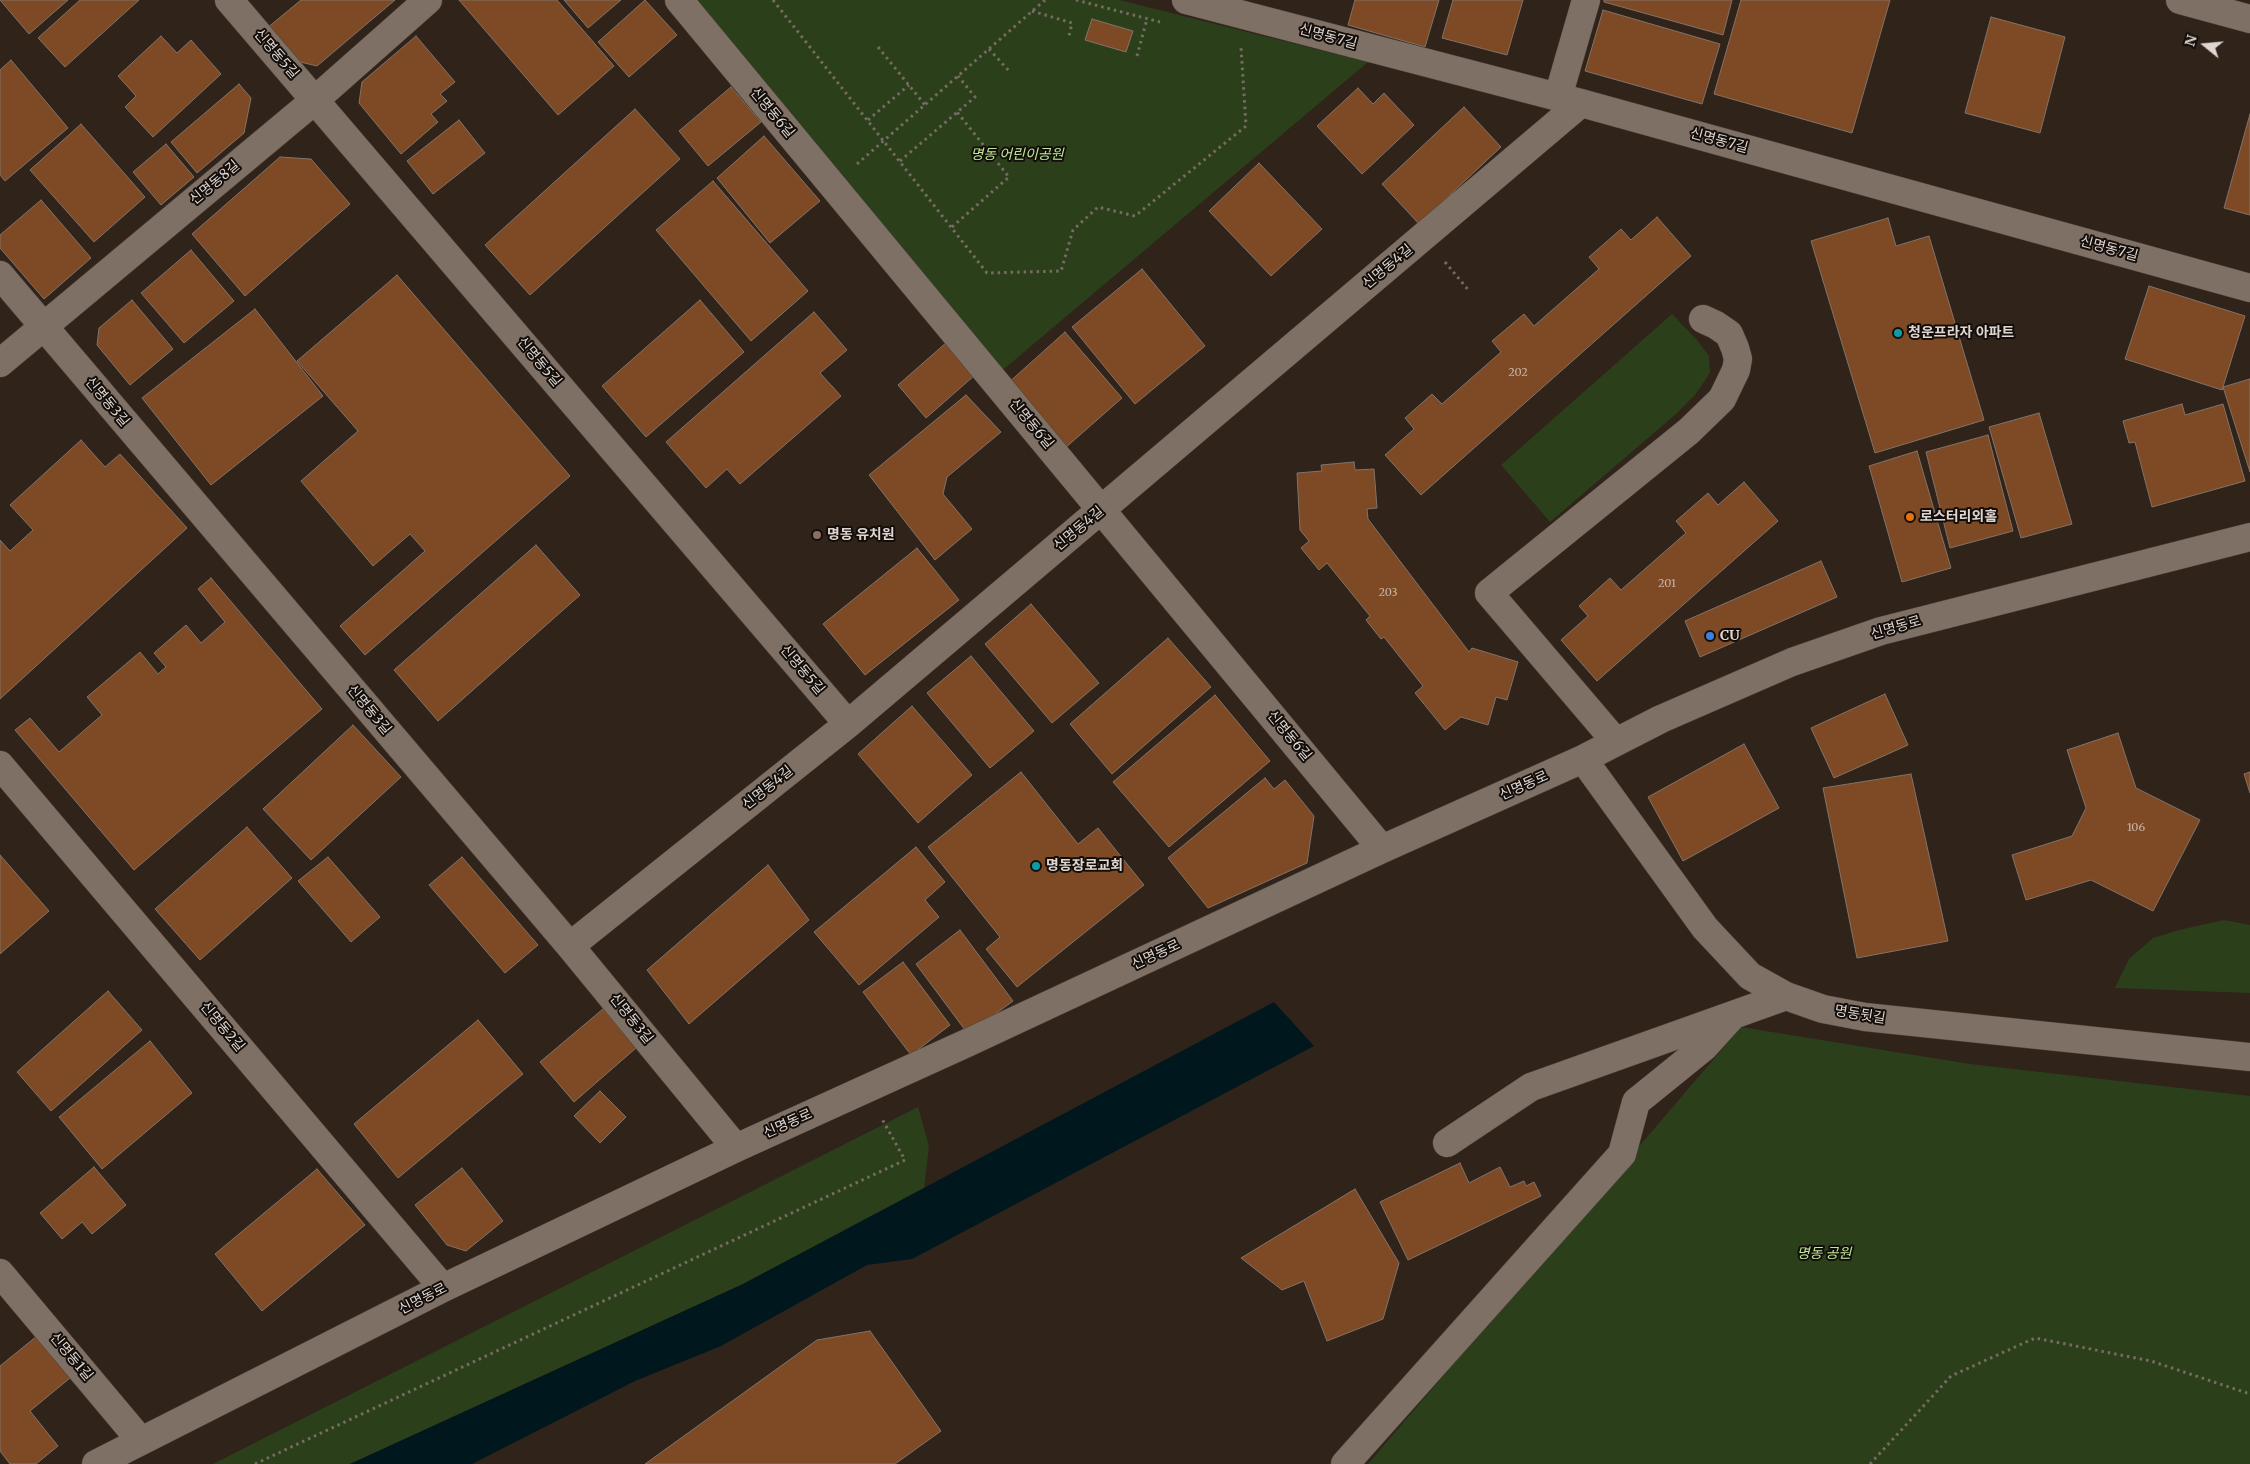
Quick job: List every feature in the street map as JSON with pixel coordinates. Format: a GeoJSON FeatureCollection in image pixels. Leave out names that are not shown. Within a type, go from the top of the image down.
{"type":"FeatureCollection","features":[{"type":"Feature","properties":{"kind":"street","name":"신명동5길"},"geometry":{"type":"LineString","coordinates":[[229,0],[848,724]]}},
{"type":"Feature","properties":{"kind":"street","name":"신명동8길"},"geometry":{"type":"LineString","coordinates":[[0,363],[315,100],[428,0]]}},
{"type":"Feature","properties":{"kind":"street","name":"신명동6길"},"geometry":{"type":"LineString","coordinates":[[679,0],[1382,849]]}},
{"type":"Feature","properties":{"kind":"street","name":"신명동7길"},"geometry":{"type":"LineString","coordinates":[[1186,0],[1570,100],[2250,288]]}},
{"type":"Feature","properties":{"kind":"street"},"geometry":{"type":"LineString","coordinates":[[1570,100],[1586,0]]}},
{"type":"Feature","properties":{"kind":"street"},"geometry":{"type":"LineString","coordinates":[[2180,0],[2250,19]]}},
{"type":"Feature","properties":{"kind":"street","name":"신명동4길"},"geometry":{"type":"LineString","coordinates":[[570,946],[848,724],[1102,510],[1424,236],[1570,100]]}},
{"type":"Feature","properties":{"kind":"street","name":"신명동3길"},"geometry":{"type":"LineString","coordinates":[[0,275],[570,946],[736,1148]]}},
{"type":"Feature","properties":{"kind":"street"},"geometry":{"type":"LineString","coordinates":[[1616,742],[1489,593],[1689,431],[1722,399],[1736,370],[1738,360],[1735,348],[1729,334],[1716,325],[1702,320]]}},
{"type":"Feature","properties":{"kind":"street","name":"신명동로"},"geometry":{"type":"LineString","coordinates":[[96,1464],[443,1288],[736,1148],[1382,849],[1583,759],[1661,719],[1792,662],[1881,631],[2250,537]]}},
{"type":"Feature","properties":{"kind":"street","name":"명동뒷길"},"geometry":{"type":"LineString","coordinates":[[1583,759],[1705,928],[1750,976],[1786,996],[1823,1009],[1866,1017],[2250,1057]]}},
{"type":"Feature","properties":{"kind":"street","name":"신명동2길"},"geometry":{"type":"LineString","coordinates":[[0,765],[443,1288]]}},
{"type":"Feature","properties":{"kind":"street"},"geometry":{"type":"LineString","coordinates":[[1447,1143],[1531,1087],[1786,996]]}},
{"type":"Feature","properties":{"kind":"street"},"geometry":{"type":"LineString","coordinates":[[1345,1464],[1622,1154],[1636,1102],[1704,1048],[1733,1015]]}},
{"type":"Feature","properties":{"kind":"street","name":"신명동1길"},"geometry":{"type":"LineString","coordinates":[[0,1273],[141,1441]]}},
{"type":"Feature","properties":{"kind":"path"},"geometry":{"type":"LineString","coordinates":[[773,0],[987,272],[1061,271],[1073,230],[1098,208],[1135,216],[1246,126],[1239,14]]}},
{"type":"Feature","properties":{"kind":"path"},"geometry":{"type":"LineString","coordinates":[[833,186],[1045,0]]}},
{"type":"Feature","properties":{"kind":"path"},"geometry":{"type":"LineString","coordinates":[[1032,11],[1072,23],[1068,36]]}},
{"type":"Feature","properties":{"kind":"path"},"geometry":{"type":"LineString","coordinates":[[1136,56],[1148,19]]}},
{"type":"Feature","properties":{"kind":"path"},"geometry":{"type":"LineString","coordinates":[[878,47],[925,105]]}},
{"type":"Feature","properties":{"kind":"path"},"geometry":{"type":"LineString","coordinates":[[989,49],[1010,72]]}},
{"type":"Feature","properties":{"kind":"path"},"geometry":{"type":"LineString","coordinates":[[900,161],[975,98],[958,76]]}},
{"type":"Feature","properties":{"kind":"path"},"geometry":{"type":"LineString","coordinates":[[868,120],[909,85]]}},
{"type":"Feature","properties":{"kind":"path"},"geometry":{"type":"LineString","coordinates":[[952,227],[1010,177],[957,112]]}},
{"type":"Feature","properties":{"kind":"path"},"geometry":{"type":"LineString","coordinates":[[1424,236],[1470,292]]}},
{"type":"Feature","properties":{"kind":"path"},"geometry":{"type":"LineString","coordinates":[[255,1464],[904,1160],[865,1089]]}},
{"type":"Feature","properties":{"kind":"path"},"geometry":{"type":"LineString","coordinates":[[1870,1464],[1951,1376],[2035,1338],[2151,1361],[2250,1394]]}},
{"type":"Feature","properties":{"kind":"green space","name":"명동 어린이공원"},"geometry":{"type":"Polygon","coordinates":[[[688,0],[1119,0],[1368,62],[998,374],[688,0]]]}},
{"type":"Feature","properties":{"kind":"green space"},"geometry":{"type":"Polygon","coordinates":[[[1672,314],[1697,340],[1709,356],[1710,373],[1695,395],[1676,414],[1550,522],[1501,465],[1672,314]]]}},
{"type":"Feature","properties":{"kind":"green space"},"geometry":{"type":"Polygon","coordinates":[[[2224,920],[2250,925],[2250,993],[2115,988],[2129,959],[2153,938],[2224,920]]]}},
{"type":"Feature","properties":{"kind":"green space","name":"명동 공원"},"geometry":{"type":"Polygon","coordinates":[[[1741,1027],[1970,1064],[2250,1096],[2250,1464],[1368,1464],[1741,1027]]]}},
{"type":"Feature","properties":{"kind":"green space"},"geometry":{"type":"Polygon","coordinates":[[[918,1107],[929,1146],[924,1189],[743,1284],[350,1464],[213,1464],[918,1107]]]}},
{"type":"Feature","properties":{"kind":"water"},"geometry":{"type":"Polygon","coordinates":[[[1274,1002],[1314,1046],[912,1259],[867,1265],[721,1346],[635,1381],[472,1464],[350,1464],[743,1284],[1274,1002]]]}},
{"type":"Feature","properties":{"kind":"building"},"geometry":{"type":"Polygon","coordinates":[[[0,0],[68,0],[29,34],[0,0]]]}},
{"type":"Feature","properties":{"kind":"building"},"geometry":{"type":"Polygon","coordinates":[[[80,0],[139,0],[65,67],[38,38],[80,0]]]}},
{"type":"Feature","properties":{"kind":"building"},"geometry":{"type":"Polygon","coordinates":[[[301,0],[395,0],[317,66],[292,60],[266,29],[301,0]]]}},
{"type":"Feature","properties":{"kind":"building"},"geometry":{"type":"Polygon","coordinates":[[[459,0],[557,0],[614,66],[558,115],[459,0]]]}},
{"type":"Feature","properties":{"kind":"building"},"geometry":{"type":"Polygon","coordinates":[[[564,0],[621,0],[588,28],[564,0]]]}},
{"type":"Feature","properties":{"kind":"building"},"geometry":{"type":"Polygon","coordinates":[[[645,0],[677,35],[629,77],[598,42],[645,0]]]}},
{"type":"Feature","properties":{"kind":"building"},"geometry":{"type":"Polygon","coordinates":[[[1355,0],[1439,0],[1425,47],[1348,25],[1355,0]]]}},
{"type":"Feature","properties":{"kind":"building"},"geometry":{"type":"Polygon","coordinates":[[[1453,0],[1523,0],[1507,55],[1442,38],[1453,0]]]}},
{"type":"Feature","properties":{"kind":"building"},"geometry":{"type":"Polygon","coordinates":[[[1604,0],[1732,0],[1723,35],[1604,2],[1604,0]]]}},
{"type":"Feature","properties":{"kind":"building"},"geometry":{"type":"Polygon","coordinates":[[[1741,0],[1890,0],[1852,133],[1714,94],[1741,0]]]}},
{"type":"Feature","properties":{"kind":"building"},"geometry":{"type":"Polygon","coordinates":[[[1603,10],[1720,44],[1702,104],[1585,71],[1603,10]]]}},
{"type":"Feature","properties":{"kind":"building"},"geometry":{"type":"Polygon","coordinates":[[[1991,17],[2065,37],[2040,133],[1965,113],[1991,17]]]}},
{"type":"Feature","properties":{"kind":"building"},"geometry":{"type":"Polygon","coordinates":[[[1092,19],[1133,31],[1126,52],[1085,40],[1092,19]]]}},
{"type":"Feature","properties":{"kind":"building"},"geometry":{"type":"Polygon","coordinates":[[[161,36],[177,53],[191,40],[221,74],[153,137],[125,107],[136,96],[118,76],[161,36]]]}},
{"type":"Feature","properties":{"kind":"building"},"geometry":{"type":"Polygon","coordinates":[[[416,36],[455,82],[440,94],[447,101],[431,114],[438,122],[401,154],[359,103],[362,82],[416,36]]]}},
{"type":"Feature","properties":{"kind":"building"},"geometry":{"type":"Polygon","coordinates":[[[11,60],[68,128],[5,181],[0,175],[0,70],[11,60]]]}},
{"type":"Feature","properties":{"kind":"building"},"geometry":{"type":"Polygon","coordinates":[[[239,84],[251,98],[244,133],[197,173],[171,142],[239,84]]]}},
{"type":"Feature","properties":{"kind":"building"},"geometry":{"type":"Polygon","coordinates":[[[731,87],[761,122],[708,166],[679,131],[731,87]]]}},
{"type":"Feature","properties":{"kind":"building"},"geometry":{"type":"Polygon","coordinates":[[[1358,88],[1373,104],[1384,93],[1414,125],[1362,174],[1317,126],[1358,88]]]}},
{"type":"Feature","properties":{"kind":"building"},"geometry":{"type":"Polygon","coordinates":[[[1464,107],[1501,147],[1419,224],[1382,184],[1464,107]]]}},
{"type":"Feature","properties":{"kind":"building"},"geometry":{"type":"Polygon","coordinates":[[[635,109],[680,159],[530,295],[485,245],[635,109]]]}},
{"type":"Feature","properties":{"kind":"building"},"geometry":{"type":"Polygon","coordinates":[[[2250,114],[2250,215],[2224,208],[2250,114]]]}},
{"type":"Feature","properties":{"kind":"building"},"geometry":{"type":"Polygon","coordinates":[[[459,120],[485,153],[433,194],[407,161],[459,120]]]}},
{"type":"Feature","properties":{"kind":"building"},"geometry":{"type":"Polygon","coordinates":[[[81,124],[145,197],[94,242],[30,170],[81,124]]]}},
{"type":"Feature","properties":{"kind":"building"},"geometry":{"type":"Polygon","coordinates":[[[764,136],[820,201],[770,243],[717,178],[764,136]]]}},
{"type":"Feature","properties":{"kind":"building"},"geometry":{"type":"Polygon","coordinates":[[[166,144],[194,177],[161,205],[133,172],[166,144]]]}},
{"type":"Feature","properties":{"kind":"building"},"geometry":{"type":"Polygon","coordinates":[[[280,157],[311,159],[350,204],[245,296],[192,234],[280,157]]]}},
{"type":"Feature","properties":{"kind":"building"},"geometry":{"type":"Polygon","coordinates":[[[1259,163],[1322,229],[1271,276],[1209,211],[1259,163]]]}},
{"type":"Feature","properties":{"kind":"building"},"geometry":{"type":"Polygon","coordinates":[[[713,181],[808,291],[751,341],[656,230],[713,181]]]}},
{"type":"Feature","properties":{"kind":"building"},"geometry":{"type":"Polygon","coordinates":[[[41,200],[91,258],[44,299],[0,248],[0,235],[41,200]]]}},
{"type":"Feature","properties":{"kind":"building"},"geometry":{"type":"Polygon","coordinates":[[[1657,217],[1691,256],[1421,495],[1385,455],[1414,429],[1405,418],[1432,394],[1442,404],[1501,352],[1492,341],[1524,314],[1534,326],[1599,269],[1589,257],[1621,229],[1631,240],[1657,217]]]}},
{"type":"Feature","properties":{"kind":"building","name":"청운프라자 아파트"},"geometry":{"type":"Polygon","coordinates":[[[1888,218],[1896,246],[1929,236],[1984,420],[1875,453],[1811,241],[1888,218]]]}},
{"type":"Feature","properties":{"kind":"building"},"geometry":{"type":"Polygon","coordinates":[[[191,250],[234,301],[184,343],[141,293],[191,250]]]}},
{"type":"Feature","properties":{"kind":"building"},"geometry":{"type":"Polygon","coordinates":[[[1142,269],[1205,346],[1135,404],[1072,327],[1142,269]]]}},
{"type":"Feature","properties":{"kind":"building"},"geometry":{"type":"Polygon","coordinates":[[[397,275],[570,476],[365,655],[340,626],[425,551],[410,534],[373,566],[301,481],[358,431],[297,361],[397,275]]]}},
{"type":"Feature","properties":{"kind":"building"},"geometry":{"type":"Polygon","coordinates":[[[2149,286],[2245,316],[2222,390],[2125,359],[2149,286]]]}},
{"type":"Feature","properties":{"kind":"building"},"geometry":{"type":"Polygon","coordinates":[[[132,300],[173,349],[130,385],[97,345],[99,328],[132,300]]]}},
{"type":"Feature","properties":{"kind":"building"},"geometry":{"type":"Polygon","coordinates":[[[700,300],[744,352],[646,437],[602,386],[700,300]]]}},
{"type":"Feature","properties":{"kind":"building"},"geometry":{"type":"Polygon","coordinates":[[[255,309],[323,396],[211,485],[142,398],[255,309]]]}},
{"type":"Feature","properties":{"kind":"building"},"geometry":{"type":"Polygon","coordinates":[[[814,312],[847,350],[820,373],[841,396],[740,484],[727,469],[706,488],[666,442],[814,312]]]}},
{"type":"Feature","properties":{"kind":"building"},"geometry":{"type":"Polygon","coordinates":[[[1065,332],[1122,398],[1064,449],[1007,384],[1065,332]]]}},
{"type":"Feature","properties":{"kind":"building"},"geometry":{"type":"Polygon","coordinates":[[[947,342],[975,375],[926,418],[898,385],[947,342]]]}},
{"type":"Feature","properties":{"kind":"building"},"geometry":{"type":"Polygon","coordinates":[[[2250,379],[2250,472],[2223,387],[2250,379]]]}},
{"type":"Feature","properties":{"kind":"building"},"geometry":{"type":"Polygon","coordinates":[[[966,395],[1001,432],[947,477],[943,494],[972,529],[935,560],[869,475],[966,395]]]}},
{"type":"Feature","properties":{"kind":"building"},"geometry":{"type":"Polygon","coordinates":[[[2182,404],[2185,415],[2223,404],[2245,481],[2152,507],[2135,442],[2129,443],[2123,421],[2182,404]]]}},
{"type":"Feature","properties":{"kind":"building"},"geometry":{"type":"Polygon","coordinates":[[[2039,413],[2072,524],[2021,538],[1989,427],[2039,413]]]}},
{"type":"Feature","properties":{"kind":"building"},"geometry":{"type":"Polygon","coordinates":[[[1988,435],[2013,531],[1950,548],[1926,452],[1988,435]]]}},
{"type":"Feature","properties":{"kind":"building"},"geometry":{"type":"Polygon","coordinates":[[[81,440],[105,467],[120,454],[187,528],[0,699],[0,540],[10,551],[33,530],[10,505],[81,440]]]}},
{"type":"Feature","properties":{"kind":"building","name":"로스터리외홈"},"geometry":{"type":"Polygon","coordinates":[[[1917,451],[1951,568],[1902,582],[1869,466],[1917,451]]]}},
{"type":"Feature","properties":{"kind":"building"},"geometry":{"type":"Polygon","coordinates":[[[1354,462],[1355,470],[1374,469],[1377,508],[1367,509],[1368,519],[1469,652],[1472,648],[1518,662],[1507,700],[1496,697],[1488,725],[1461,717],[1445,730],[1415,693],[1423,686],[1384,637],[1381,639],[1366,620],[1370,616],[1327,563],[1319,570],[1301,548],[1309,541],[1300,530],[1297,473],[1322,471],[1321,465],[1354,462]]]}},
{"type":"Feature","properties":{"kind":"building"},"geometry":{"type":"Polygon","coordinates":[[[1744,482],[1778,521],[1597,681],[1561,640],[1588,616],[1579,606],[1610,578],[1621,590],[1686,533],[1676,521],[1708,493],[1718,505],[1744,482]]]}},
{"type":"Feature","properties":{"kind":"building"},"geometry":{"type":"Polygon","coordinates":[[[536,545],[580,595],[438,721],[394,670],[536,545]]]}},
{"type":"Feature","properties":{"kind":"building"},"geometry":{"type":"Polygon","coordinates":[[[917,548],[959,600],[865,675],[823,624],[917,548]]]}},
{"type":"Feature","properties":{"kind":"building"},"geometry":{"type":"Polygon","coordinates":[[[1821,561],[1837,597],[1700,657],[1685,621],[1821,561]]]}},
{"type":"Feature","properties":{"kind":"building"},"geometry":{"type":"Polygon","coordinates":[[[211,578],[322,709],[134,870],[15,730],[30,718],[59,752],[102,715],[87,697],[140,652],[158,674],[166,667],[154,653],[186,625],[201,643],[225,622],[198,589],[211,578]]]}},
{"type":"Feature","properties":{"kind":"building"},"geometry":{"type":"Polygon","coordinates":[[[1031,604],[1099,683],[1052,723],[985,644],[1031,604]]]}},
{"type":"Feature","properties":{"kind":"building"},"geometry":{"type":"Polygon","coordinates":[[[1168,638],[1211,687],[1112,774],[1070,724],[1168,638]]]}},
{"type":"Feature","properties":{"kind":"building"},"geometry":{"type":"Polygon","coordinates":[[[971,656],[1034,731],[990,768],[927,693],[971,656]]]}},
{"type":"Feature","properties":{"kind":"building"},"geometry":{"type":"Polygon","coordinates":[[[1885,694],[1908,745],[1834,778],[1811,728],[1885,694]]]}},
{"type":"Feature","properties":{"kind":"building"},"geometry":{"type":"Polygon","coordinates":[[[1215,695],[1270,761],[1169,847],[1113,782],[1215,695]]]}},
{"type":"Feature","properties":{"kind":"building"},"geometry":{"type":"Polygon","coordinates":[[[912,706],[972,775],[918,823],[858,754],[912,706]]]}},
{"type":"Feature","properties":{"kind":"building"},"geometry":{"type":"Polygon","coordinates":[[[353,725],[401,777],[311,860],[263,809],[353,725]]]}},
{"type":"Feature","properties":{"kind":"building"},"geometry":{"type":"Polygon","coordinates":[[[2118,733],[2136,788],[2200,820],[2153,911],[2091,880],[2026,900],[2012,855],[2072,836],[2086,808],[2067,750],[2118,733]]]}},
{"type":"Feature","properties":{"kind":"building"},"geometry":{"type":"Polygon","coordinates":[[[1744,744],[1779,808],[1683,861],[1648,797],[1744,744]]]}},
{"type":"Feature","properties":{"kind":"building","name":"명동장로교회"},"geometry":{"type":"Polygon","coordinates":[[[1021,772],[1078,844],[1098,828],[1144,885],[1017,987],[986,949],[1000,937],[928,847],[1021,772]]]}},
{"type":"Feature","properties":{"kind":"building"},"geometry":{"type":"Polygon","coordinates":[[[2250,772],[2250,793],[2244,774],[2250,772]]]}},
{"type":"Feature","properties":{"kind":"building"},"geometry":{"type":"Polygon","coordinates":[[[1911,774],[1948,941],[1857,958],[1823,788],[1911,774]]]}},
{"type":"Feature","properties":{"kind":"building"},"geometry":{"type":"Polygon","coordinates":[[[1265,778],[1274,789],[1285,780],[1314,816],[1307,863],[1208,908],[1168,858],[1265,778]]]}},
{"type":"Feature","properties":{"kind":"building"},"geometry":{"type":"Polygon","coordinates":[[[247,827],[292,878],[200,960],[155,909],[247,827]]]}},
{"type":"Feature","properties":{"kind":"building"},"geometry":{"type":"Polygon","coordinates":[[[916,847],[945,882],[925,900],[939,917],[859,985],[814,932],[916,847]]]}},
{"type":"Feature","properties":{"kind":"building"},"geometry":{"type":"Polygon","coordinates":[[[0,855],[49,911],[0,954],[0,855]]]}},
{"type":"Feature","properties":{"kind":"building"},"geometry":{"type":"Polygon","coordinates":[[[328,857],[380,917],[351,942],[298,881],[328,857]]]}},
{"type":"Feature","properties":{"kind":"building"},"geometry":{"type":"Polygon","coordinates":[[[462,857],[538,945],[505,973],[429,885],[462,857]]]}},
{"type":"Feature","properties":{"kind":"building"},"geometry":{"type":"Polygon","coordinates":[[[768,865],[809,920],[689,1024],[647,970],[768,865]]]}},
{"type":"Feature","properties":{"kind":"building"},"geometry":{"type":"Polygon","coordinates":[[[960,930],[1013,1001],[968,1034],[916,964],[960,930]]]}},
{"type":"Feature","properties":{"kind":"building"},"geometry":{"type":"Polygon","coordinates":[[[903,962],[950,1025],[911,1055],[863,992],[903,962]]]}},
{"type":"Feature","properties":{"kind":"building"},"geometry":{"type":"Polygon","coordinates":[[[108,991],[142,1030],[51,1111],[17,1072],[108,991]]]}},
{"type":"Feature","properties":{"kind":"building"},"geometry":{"type":"Polygon","coordinates":[[[603,1009],[636,1048],[574,1102],[540,1062],[603,1009]]]}},
{"type":"Feature","properties":{"kind":"building"},"geometry":{"type":"Polygon","coordinates":[[[478,1020],[523,1074],[398,1178],[354,1124],[478,1020]]]}},
{"type":"Feature","properties":{"kind":"building"},"geometry":{"type":"Polygon","coordinates":[[[150,1041],[192,1093],[102,1169],[59,1117],[150,1041]]]}},
{"type":"Feature","properties":{"kind":"building"},"geometry":{"type":"Polygon","coordinates":[[[600,1091],[626,1117],[600,1143],[574,1116],[600,1091]]]}},
{"type":"Feature","properties":{"kind":"building"},"geometry":{"type":"Polygon","coordinates":[[[1460,1163],[1469,1183],[1500,1167],[1510,1187],[1524,1181],[1526,1186],[1534,1182],[1541,1196],[1408,1260],[1380,1202],[1460,1163]]]}},
{"type":"Feature","properties":{"kind":"building"},"geometry":{"type":"Polygon","coordinates":[[[94,1167],[126,1205],[92,1234],[82,1222],[62,1239],[40,1213],[94,1167]]]}},
{"type":"Feature","properties":{"kind":"building"},"geometry":{"type":"Polygon","coordinates":[[[462,1168],[503,1221],[466,1251],[447,1245],[415,1205],[462,1168]]]}},
{"type":"Feature","properties":{"kind":"building"},"geometry":{"type":"Polygon","coordinates":[[[317,1169],[365,1225],[262,1311],[215,1254],[317,1169]]]}},
{"type":"Feature","properties":{"kind":"building"},"geometry":{"type":"Polygon","coordinates":[[[1355,1189],[1399,1263],[1383,1319],[1327,1341],[1304,1281],[1282,1290],[1241,1258],[1355,1189]]]}},
{"type":"Feature","properties":{"kind":"building"},"geometry":{"type":"Polygon","coordinates":[[[870,1331],[941,1431],[895,1464],[645,1464],[817,1340],[870,1331]]]}},
{"type":"Feature","properties":{"kind":"building"},"geometry":{"type":"Polygon","coordinates":[[[37,1336],[70,1378],[30,1411],[58,1446],[36,1464],[10,1464],[0,1451],[0,1366],[37,1336]]]}},
{"type":"Feature","properties":{"kind":"place","name":"청운프라자 아파트"},"geometry":{"type":"Point","coordinates":[1898,333]}},
{"type":"Feature","properties":{"kind":"place","name":"로스터리외홈"},"geometry":{"type":"Point","coordinates":[1910,517]}},
{"type":"Feature","properties":{"kind":"place","name":"명동 유치원"},"geometry":{"type":"Point","coordinates":[817,535]}},
{"type":"Feature","properties":{"kind":"place","name":"CU"},"geometry":{"type":"Point","coordinates":[1710,636]}},
{"type":"Feature","properties":{"kind":"place","name":"명동장로교회"},"geometry":{"type":"Point","coordinates":[1036,866]}}]}
